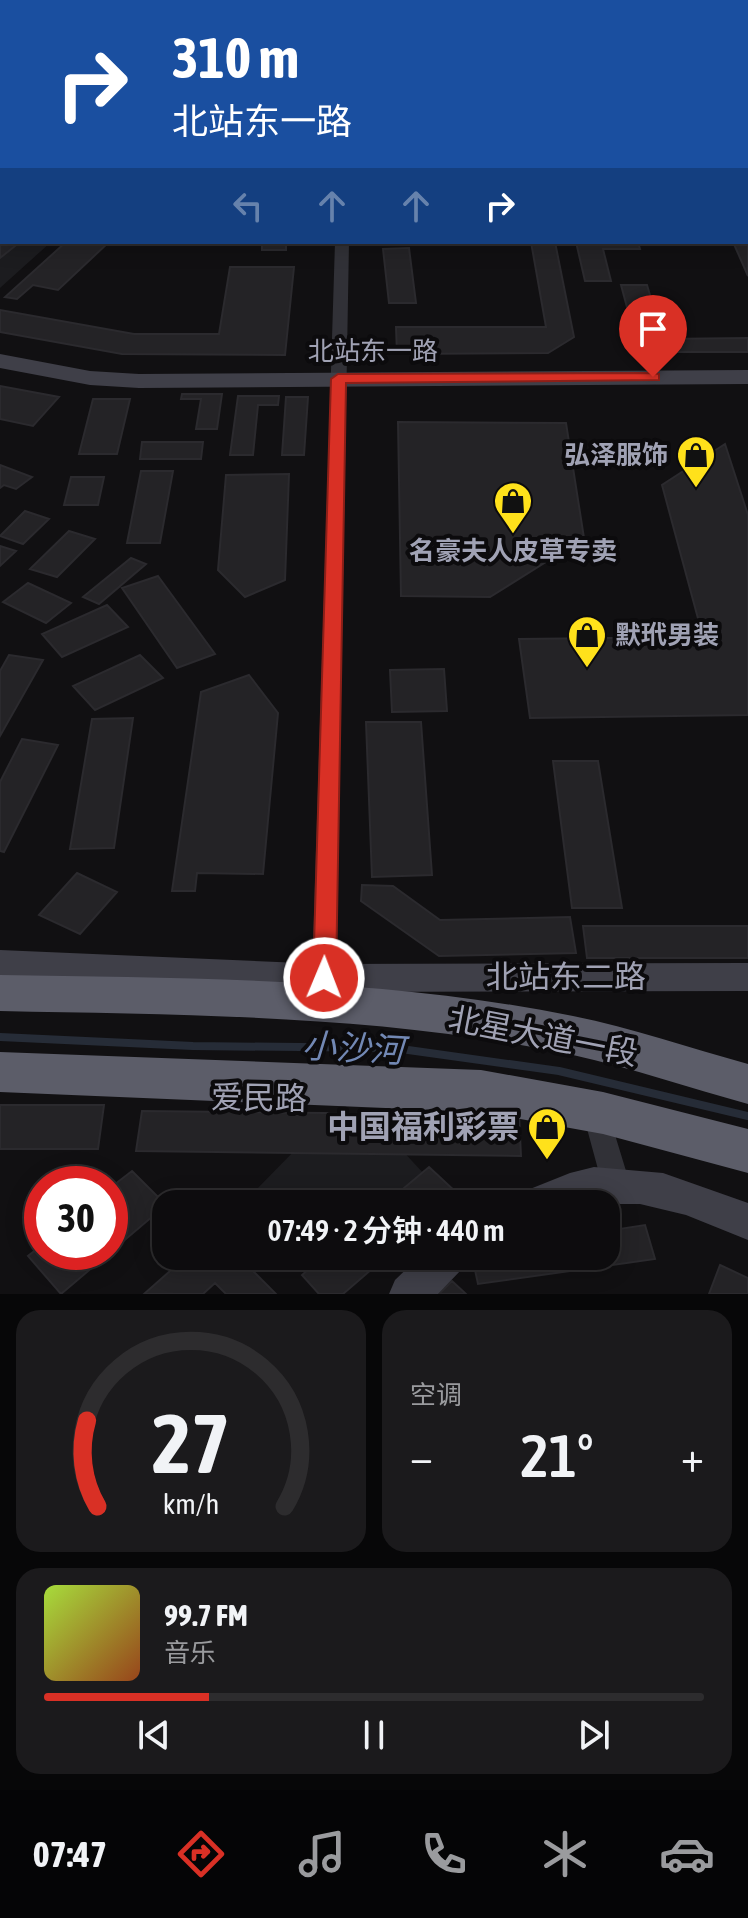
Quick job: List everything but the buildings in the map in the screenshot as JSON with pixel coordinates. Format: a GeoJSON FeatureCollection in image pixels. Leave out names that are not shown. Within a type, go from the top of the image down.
{"type":"FeatureCollection","features":[{"type":"Feature","properties":{"kind":"highway","name":"北星大道一段"},"geometry":{"type":"LineString","coordinates":[[0,993],[244,997],[465,1018],[574,1036],[748,1084]]}},
{"type":"Feature","properties":{"kind":"highway"},"geometry":{"type":"LineString","coordinates":[[0,1072],[481,1091],[603,1113],[748,1151]]}},
{"type":"Feature","properties":{"kind":"street"},"geometry":{"type":"LineString","coordinates":[[324,978],[342,244]]}},
{"type":"Feature","properties":{"kind":"street","name":"北站东一路"},"geometry":{"type":"LineString","coordinates":[[0,361],[109,380],[748,377]]}},
{"type":"Feature","properties":{"kind":"street","name":"北站东二路"},"geometry":{"type":"LineString","coordinates":[[0,964],[324,978],[748,977]]}},
{"type":"Feature","properties":{"kind":"street","name":"爱民路"},"geometry":{"type":"LineString","coordinates":[[0,1090],[458,1101],[599,1125],[748,1171]]}},
{"type":"Feature","properties":{"kind":"street"},"geometry":{"type":"LineString","coordinates":[[599,1125],[616,1184]]}},
{"type":"Feature","properties":{"kind":"street"},"geometry":{"type":"LineString","coordinates":[[572,1190],[616,1184],[709,1202],[748,1222]]}},
{"type":"Feature","properties":{"kind":"street"},"geometry":{"type":"LineString","coordinates":[[410,1294],[434,1270]]}},
{"type":"Feature","properties":{"kind":"shaded area"},"geometry":{"type":"Polygon","coordinates":[[[0,244],[49,244],[0,288],[0,244]]]}},
{"type":"Feature","properties":{"kind":"shaded area"},"geometry":{"type":"Polygon","coordinates":[[[299,1146],[399,1147],[439,1190],[256,1190],[299,1146]]]}},
{"type":"Feature","properties":{"kind":"waterway","name":"小沙河"},"geometry":{"type":"LineString","coordinates":[[0,1037],[193,1046],[394,1048],[559,1071],[748,1116]]}},
{"type":"Feature","properties":{"kind":"place","name":"弘泽服饰"},"geometry":{"type":"Point","coordinates":[696,489]}},
{"type":"Feature","properties":{"kind":"place","name":"名豪夫人皮草专卖"},"geometry":{"type":"Point","coordinates":[513,535]}},
{"type":"Feature","properties":{"kind":"place","name":"默玳男装"},"geometry":{"type":"Point","coordinates":[587,669]}},
{"type":"Feature","properties":{"kind":"place","name":"中国福利彩票"},"geometry":{"type":"Point","coordinates":[547,1161]}},
{"type":"Feature","properties":{"kind":"route"},"geometry":{"type":"LineString","coordinates":[[324,978],[338,379],[653,377]]}}]}
